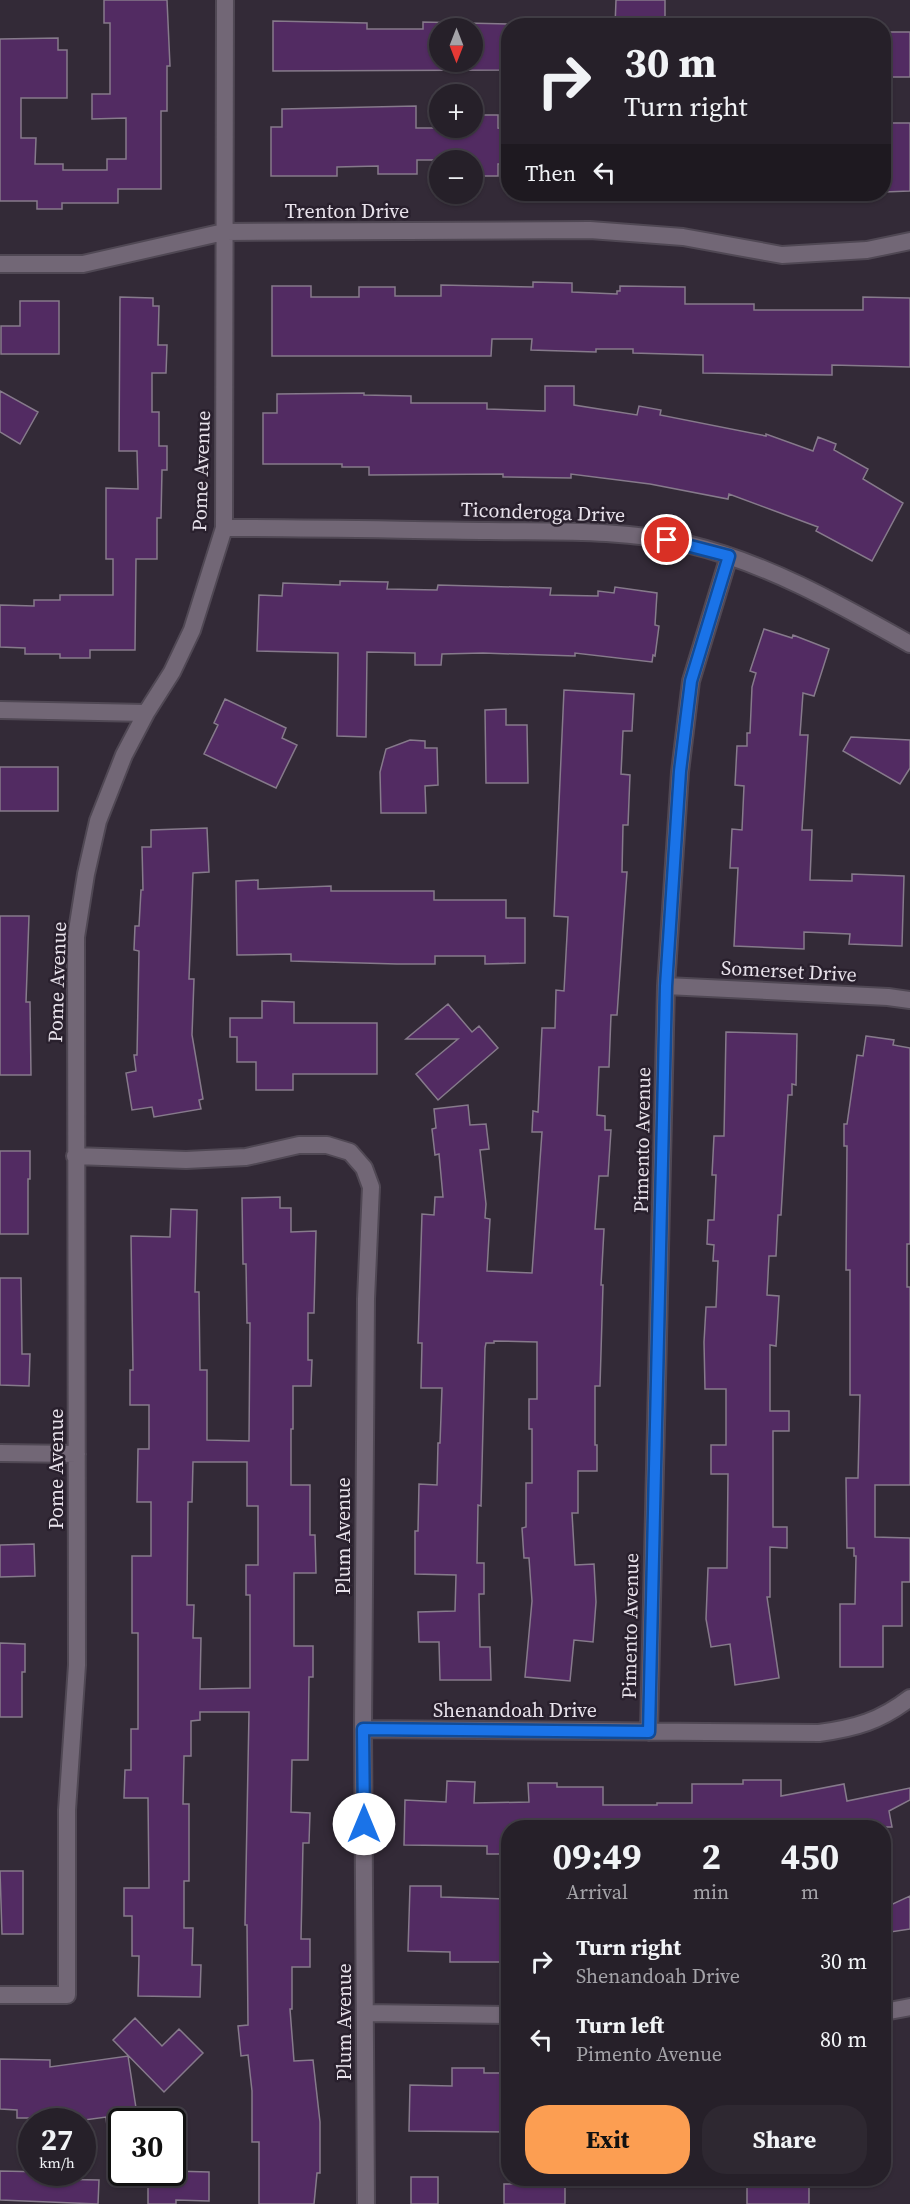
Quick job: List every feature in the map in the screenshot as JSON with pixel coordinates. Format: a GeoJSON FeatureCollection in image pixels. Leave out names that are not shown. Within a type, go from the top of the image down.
{"type":"FeatureCollection","features":[{"type":"Feature","properties":{"kind":"street","name":"Pome Avenue"},"geometry":{"type":"LineString","coordinates":[[0,1995],[67,1995],[67,1810],[77,1665],[76,937],[86,874],[98,821],[124,755],[146,713],[172,672],[192,630],[224,528],[225,0]]}},
{"type":"Feature","properties":{"kind":"street","name":"Trenton Drive"},"geometry":{"type":"LineString","coordinates":[[0,264],[83,264],[224,232],[590,230],[683,237],[782,255],[867,250],[910,241]]}},
{"type":"Feature","properties":{"kind":"street","name":"Ticonderoga Drive"},"geometry":{"type":"LineString","coordinates":[[224,528],[562,532],[646,536],[688,544],[729,556],[794,581],[910,644]]}},
{"type":"Feature","properties":{"kind":"street","name":"Pimento Avenue"},"geometry":{"type":"LineString","coordinates":[[649,1732],[666,986],[680,771],[691,681],[729,556]]}},
{"type":"Feature","properties":{"kind":"street"},"geometry":{"type":"LineString","coordinates":[[0,710],[146,713]]}},
{"type":"Feature","properties":{"kind":"street","name":"Somerset Drive"},"geometry":{"type":"LineString","coordinates":[[666,986],[910,1000]]}},
{"type":"Feature","properties":{"kind":"street","name":"Plum Avenue"},"geometry":{"type":"LineString","coordinates":[[75,1156],[186,1160],[246,1157],[299,1145],[327,1145],[350,1152],[364,1168],[371,1187],[366,1299],[363,1729],[366,2204]]}},
{"type":"Feature","properties":{"kind":"street"},"geometry":{"type":"LineString","coordinates":[[0,1453],[76,1454]]}},
{"type":"Feature","properties":{"kind":"street","name":"Shenandoah Drive"},"geometry":{"type":"LineString","coordinates":[[363,1729],[819,1733],[871,1722],[893,1711],[910,1698]]}},
{"type":"Feature","properties":{"kind":"street"},"geometry":{"type":"LineString","coordinates":[[891,2011],[910,2007]]}},
{"type":"Feature","properties":{"kind":"street"},"geometry":{"type":"LineString","coordinates":[[365,2013],[501,2015]]}},
{"type":"Feature","properties":{"kind":"building"},"geometry":{"type":"Polygon","coordinates":[[[104,0],[167,0],[170,66],[167,66],[167,111],[161,111],[161,189],[118,189],[118,203],[62,203],[62,209],[37,209],[37,201],[0,201],[0,39],[58,38],[58,50],[67,50],[67,98],[21,98],[21,138],[36,138],[35,164],[63,164],[63,170],[107,170],[107,159],[126,159],[126,118],[92,119],[92,94],[110,94],[110,23],[104,23],[104,0]]]}},
{"type":"Feature","properties":{"kind":"building"},"geometry":{"type":"Polygon","coordinates":[[[616,0],[665,0],[665,18],[615,18],[616,0]]]}},
{"type":"Feature","properties":{"kind":"building"},"geometry":{"type":"Polygon","coordinates":[[[273,21],[367,23],[367,29],[423,29],[423,22],[429,22],[429,70],[273,71],[273,21]]]}},
{"type":"Feature","properties":{"kind":"building"},"geometry":{"type":"Polygon","coordinates":[[[483,23],[501,24],[501,70],[483,70],[483,23]]]}},
{"type":"Feature","properties":{"kind":"building"},"geometry":{"type":"Polygon","coordinates":[[[891,32],[910,32],[910,77],[891,77],[891,32]]]}},
{"type":"Feature","properties":{"kind":"building"},"geometry":{"type":"Polygon","coordinates":[[[416,106],[416,128],[429,128],[429,138],[483,138],[483,115],[498,115],[498,128],[501,128],[501,164],[498,164],[498,176],[483,176],[483,150],[429,150],[429,160],[417,160],[417,174],[378,174],[378,166],[337,167],[337,176],[271,176],[271,127],[282,127],[282,109],[416,106]]]}},
{"type":"Feature","properties":{"kind":"building"},"geometry":{"type":"Polygon","coordinates":[[[891,123],[910,123],[910,191],[891,192],[891,123]]]}},
{"type":"Feature","properties":{"kind":"building"},"geometry":{"type":"Polygon","coordinates":[[[533,282],[572,283],[572,292],[617,294],[620,286],[685,287],[685,304],[754,304],[754,310],[863,310],[863,297],[910,298],[910,367],[832,365],[832,375],[703,373],[703,355],[633,353],[633,349],[596,349],[596,352],[531,350],[532,339],[492,339],[491,356],[272,356],[272,286],[311,286],[311,297],[359,297],[359,287],[395,287],[395,296],[441,296],[441,285],[533,287],[533,282]]]}},
{"type":"Feature","properties":{"kind":"building"},"geometry":{"type":"Polygon","coordinates":[[[120,297],[153,298],[153,306],[159,306],[158,345],[167,345],[166,373],[152,373],[152,412],[159,412],[159,446],[167,446],[167,470],[162,470],[161,518],[157,518],[157,559],[136,559],[135,650],[90,650],[90,658],[60,658],[60,654],[25,654],[25,648],[0,647],[0,605],[34,606],[34,600],[60,600],[60,595],[113,595],[113,559],[106,559],[106,488],[138,489],[137,451],[119,451],[120,297]]]}},
{"type":"Feature","properties":{"kind":"building"},"geometry":{"type":"Polygon","coordinates":[[[20,301],[59,301],[59,354],[1,354],[1,326],[20,326],[20,301]]]}},
{"type":"Feature","properties":{"kind":"building"},"geometry":{"type":"Polygon","coordinates":[[[545,386],[574,386],[574,405],[637,415],[639,406],[661,410],[660,415],[766,436],[766,434],[813,451],[818,437],[836,444],[834,450],[868,469],[863,479],[903,503],[872,561],[816,531],[818,527],[729,494],[728,499],[650,484],[571,474],[571,478],[503,477],[503,474],[369,475],[369,467],[342,467],[342,464],[263,464],[263,413],[277,413],[277,394],[364,393],[364,395],[411,396],[411,403],[487,403],[487,409],[545,411],[545,386]]]}},
{"type":"Feature","properties":{"kind":"building"},"geometry":{"type":"Polygon","coordinates":[[[0,391],[38,412],[20,444],[0,432],[0,391]]]}},
{"type":"Feature","properties":{"kind":"building"},"geometry":{"type":"Polygon","coordinates":[[[340,581],[388,582],[387,589],[437,590],[438,585],[551,588],[550,595],[598,596],[598,591],[614,593],[615,587],[657,593],[655,625],[659,626],[655,656],[653,655],[652,662],[575,653],[575,656],[442,654],[441,665],[415,665],[415,653],[367,652],[366,737],[337,736],[338,653],[257,651],[259,595],[282,596],[283,583],[340,585],[340,581]]]}},
{"type":"Feature","properties":{"kind":"building"},"geometry":{"type":"Polygon","coordinates":[[[764,629],[792,638],[793,635],[829,649],[814,696],[803,693],[800,735],[808,735],[802,830],[812,830],[810,880],[852,881],[852,874],[904,876],[902,946],[849,944],[850,934],[804,932],[804,949],[734,946],[738,868],[730,868],[732,829],[742,830],[744,786],[735,785],[737,746],[747,746],[747,733],[750,733],[752,687],[756,673],[750,671],[764,629]]]}},
{"type":"Feature","properties":{"kind":"building"},"geometry":{"type":"Polygon","coordinates":[[[564,690],[634,694],[632,731],[623,731],[621,774],[630,775],[628,825],[623,825],[622,872],[627,872],[617,1015],[611,1015],[609,1067],[599,1067],[597,1115],[605,1116],[605,1130],[611,1130],[608,1176],[599,1176],[595,1229],[604,1229],[600,1386],[595,1386],[597,1471],[578,1471],[578,1513],[572,1513],[575,1565],[594,1564],[596,1602],[593,1642],[574,1640],[570,1681],[525,1677],[532,1601],[529,1558],[524,1558],[522,1528],[526,1527],[526,1483],[532,1483],[532,1429],[529,1429],[529,1399],[537,1399],[537,1342],[494,1341],[494,1343],[486,1343],[485,1348],[481,1506],[478,1505],[477,1563],[484,1563],[484,1594],[479,1594],[480,1647],[490,1647],[491,1680],[440,1680],[439,1642],[419,1642],[418,1612],[455,1611],[456,1575],[415,1574],[415,1531],[418,1531],[419,1484],[437,1485],[438,1443],[440,1443],[442,1388],[421,1388],[422,1343],[418,1343],[422,1214],[434,1215],[435,1197],[443,1197],[439,1154],[435,1155],[432,1129],[436,1128],[434,1109],[468,1105],[470,1125],[486,1124],[489,1149],[480,1150],[486,1204],[485,1218],[490,1219],[487,1271],[532,1273],[542,1132],[532,1132],[533,1111],[538,1112],[542,1028],[555,1028],[556,990],[564,991],[568,917],[554,916],[564,690]]]}},
{"type":"Feature","properties":{"kind":"building"},"geometry":{"type":"Polygon","coordinates":[[[225,699],[286,728],[282,738],[297,745],[276,788],[204,754],[218,725],[214,723],[225,699]]]}},
{"type":"Feature","properties":{"kind":"building"},"geometry":{"type":"Polygon","coordinates":[[[506,709],[506,725],[527,725],[528,783],[486,783],[485,710],[506,709]]]}},
{"type":"Feature","properties":{"kind":"building"},"geometry":{"type":"Polygon","coordinates":[[[851,737],[910,740],[910,768],[900,784],[843,751],[851,737]]]}},
{"type":"Feature","properties":{"kind":"building"},"geometry":{"type":"Polygon","coordinates":[[[410,740],[425,741],[425,748],[437,748],[438,785],[425,786],[426,813],[381,813],[380,772],[386,749],[410,740]]]}},
{"type":"Feature","properties":{"kind":"building"},"geometry":{"type":"Polygon","coordinates":[[[0,767],[58,767],[58,811],[0,811],[0,767]]]}},
{"type":"Feature","properties":{"kind":"building"},"geometry":{"type":"Polygon","coordinates":[[[207,828],[209,872],[193,873],[189,979],[194,979],[192,1035],[203,1099],[199,1100],[201,1109],[154,1117],[152,1107],[132,1110],[126,1073],[136,1071],[134,1055],[137,1055],[139,951],[134,950],[135,926],[139,926],[141,890],[143,890],[142,847],[151,847],[151,830],[207,828]]]}},
{"type":"Feature","properties":{"kind":"building"},"geometry":{"type":"Polygon","coordinates":[[[258,880],[258,889],[331,886],[331,891],[434,891],[434,900],[506,900],[506,918],[525,918],[525,963],[485,964],[485,956],[435,956],[435,964],[397,964],[291,961],[291,954],[237,955],[236,881],[258,880]]]}},
{"type":"Feature","properties":{"kind":"building"},"geometry":{"type":"Polygon","coordinates":[[[0,916],[29,916],[26,1002],[30,1002],[31,1075],[0,1075],[0,916]]]}},
{"type":"Feature","properties":{"kind":"building"},"geometry":{"type":"Polygon","coordinates":[[[262,1001],[294,1002],[294,1023],[377,1023],[377,1074],[293,1074],[293,1090],[256,1090],[256,1062],[237,1062],[237,1037],[230,1037],[230,1018],[262,1018],[262,1001]]]}},
{"type":"Feature","properties":{"kind":"building"},"geometry":{"type":"Polygon","coordinates":[[[448,1004],[472,1032],[479,1026],[498,1048],[438,1100],[416,1074],[458,1039],[406,1039],[448,1004]]]}},
{"type":"Feature","properties":{"kind":"building"},"geometry":{"type":"Polygon","coordinates":[[[726,1032],[797,1034],[796,1085],[792,1084],[792,1095],[788,1095],[781,1215],[778,1215],[776,1256],[769,1256],[767,1295],[779,1296],[776,1346],[770,1345],[770,1411],[789,1411],[789,1431],[773,1431],[773,1527],[787,1527],[787,1548],[770,1547],[770,1597],[767,1597],[779,1678],[735,1685],[730,1644],[711,1647],[706,1619],[708,1568],[727,1568],[728,1474],[711,1474],[711,1445],[726,1445],[726,1389],[705,1389],[704,1342],[706,1307],[716,1307],[718,1261],[713,1261],[714,1245],[707,1244],[708,1220],[714,1220],[716,1175],[712,1175],[714,1136],[724,1136],[726,1032]]]}},
{"type":"Feature","properties":{"kind":"building"},"geometry":{"type":"Polygon","coordinates":[[[866,1036],[894,1040],[893,1045],[910,1048],[910,1244],[907,1244],[907,1287],[910,1287],[910,1485],[875,1485],[875,1537],[910,1538],[910,1582],[902,1582],[902,1626],[883,1626],[883,1667],[840,1667],[840,1604],[855,1604],[856,1556],[854,1556],[854,1548],[847,1548],[846,1478],[858,1478],[860,1395],[850,1395],[850,1270],[846,1270],[847,1146],[844,1146],[844,1124],[847,1124],[857,1055],[863,1056],[866,1036]]]}},
{"type":"Feature","properties":{"kind":"building"},"geometry":{"type":"Polygon","coordinates":[[[0,1151],[30,1151],[28,1234],[0,1234],[0,1151]]]}},
{"type":"Feature","properties":{"kind":"building"},"geometry":{"type":"Polygon","coordinates":[[[280,1197],[280,1208],[291,1208],[291,1232],[316,1231],[314,1313],[308,1313],[308,1360],[312,1360],[311,1386],[293,1386],[293,1429],[291,1429],[291,1485],[310,1485],[310,1535],[315,1535],[316,1573],[294,1573],[294,1646],[313,1646],[313,1677],[309,1677],[308,1760],[292,1760],[291,1812],[310,1813],[309,1843],[303,1843],[301,1939],[310,1939],[310,1967],[292,1967],[292,2009],[290,2009],[294,2061],[313,2060],[320,2122],[320,2173],[317,2173],[314,2204],[259,2204],[259,2142],[252,2142],[252,2091],[248,2055],[241,2056],[238,2026],[248,2025],[247,1925],[245,1925],[249,1712],[200,1712],[200,1720],[191,1721],[191,1756],[184,1756],[183,1804],[189,1804],[189,1881],[184,1881],[184,1928],[193,1928],[192,1965],[201,1965],[200,1997],[138,1996],[139,1956],[132,1956],[132,1916],[124,1916],[124,1888],[149,1888],[148,1798],[124,1798],[125,1770],[131,1770],[131,1729],[138,1729],[138,1633],[132,1633],[132,1556],[151,1556],[151,1502],[137,1502],[138,1449],[149,1449],[149,1405],[130,1405],[130,1370],[133,1370],[131,1236],[170,1237],[171,1209],[197,1210],[195,1292],[199,1292],[200,1370],[207,1370],[207,1440],[249,1441],[250,1323],[247,1323],[246,1264],[243,1264],[242,1198],[280,1197]],[[193,1462],[192,1502],[188,1502],[187,1605],[194,1605],[193,1638],[201,1638],[200,1689],[250,1688],[250,1595],[246,1595],[246,1565],[258,1565],[258,1506],[247,1506],[247,1462],[193,1462]]]}},
{"type":"Feature","properties":{"kind":"building"},"geometry":{"type":"Polygon","coordinates":[[[0,1278],[21,1278],[22,1354],[30,1354],[29,1386],[0,1385],[0,1278]]]}},
{"type":"Feature","properties":{"kind":"building"},"geometry":{"type":"Polygon","coordinates":[[[34,1544],[35,1576],[0,1577],[0,1545],[34,1544]]]}},
{"type":"Feature","properties":{"kind":"building"},"geometry":{"type":"Polygon","coordinates":[[[0,1643],[25,1644],[25,1672],[22,1672],[22,1717],[0,1717],[0,1643]]]}},
{"type":"Feature","properties":{"kind":"building"},"geometry":{"type":"Polygon","coordinates":[[[743,1780],[781,1780],[781,1796],[844,1784],[847,1801],[910,1788],[910,1800],[889,1811],[891,1820],[501,1820],[501,1854],[487,1854],[487,1846],[404,1845],[405,1800],[446,1802],[447,1781],[475,1782],[474,1803],[529,1802],[528,1783],[557,1783],[557,1787],[603,1787],[603,1805],[692,1803],[692,1784],[743,1784],[743,1780]]]}},
{"type":"Feature","properties":{"kind":"building"},"geometry":{"type":"Polygon","coordinates":[[[0,1871],[23,1871],[23,1934],[2,1934],[0,1871]]]}},
{"type":"Feature","properties":{"kind":"building"},"geometry":{"type":"Polygon","coordinates":[[[410,1886],[441,1886],[441,1897],[501,1899],[501,1962],[450,1962],[450,1952],[408,1951],[410,1886]]]}},
{"type":"Feature","properties":{"kind":"building"},"geometry":{"type":"Polygon","coordinates":[[[910,1896],[910,1929],[891,1932],[891,1905],[910,1896]]]}},
{"type":"Feature","properties":{"kind":"building"},"geometry":{"type":"Polygon","coordinates":[[[135,2018],[162,2046],[179,2029],[203,2053],[164,2092],[113,2040],[135,2018]]]}},
{"type":"Feature","properties":{"kind":"building"},"geometry":{"type":"Polygon","coordinates":[[[128,2056],[136,2108],[108,2108],[107,2126],[106,2117],[96,2118],[96,2108],[18,2108],[18,2118],[17,2110],[0,2109],[0,2059],[50,2060],[50,2067],[128,2056]]]}},
{"type":"Feature","properties":{"kind":"building"},"geometry":{"type":"Polygon","coordinates":[[[452,2068],[484,2068],[484,2073],[501,2073],[501,2132],[409,2131],[410,2085],[452,2086],[452,2068]]]}},
{"type":"Feature","properties":{"kind":"building"},"geometry":{"type":"Polygon","coordinates":[[[0,2171],[18,2171],[18,2186],[96,2186],[96,2180],[99,2180],[98,2204],[0,2200],[0,2171]]]}},
{"type":"Feature","properties":{"kind":"building"},"geometry":{"type":"Polygon","coordinates":[[[186,2171],[209,2172],[209,2201],[176,2200],[176,2204],[148,2204],[148,2186],[186,2186],[186,2171]]]}},
{"type":"Feature","properties":{"kind":"building"},"geometry":{"type":"Polygon","coordinates":[[[411,2177],[438,2177],[438,2204],[411,2204],[411,2177]]]}},
{"type":"Feature","properties":{"kind":"building"},"geometry":{"type":"Polygon","coordinates":[[[504,2186],[565,2186],[565,2204],[504,2204],[504,2186]]]}},
{"type":"Feature","properties":{"kind":"building"},"geometry":{"type":"Polygon","coordinates":[[[747,2186],[809,2186],[809,2204],[747,2204],[747,2186]]]}},
{"type":"Feature","properties":{"kind":"route"},"geometry":{"type":"LineString","coordinates":[[364,1824],[363,1729],[649,1732],[666,986],[680,771],[691,681],[729,556],[667,540]]}}]}
